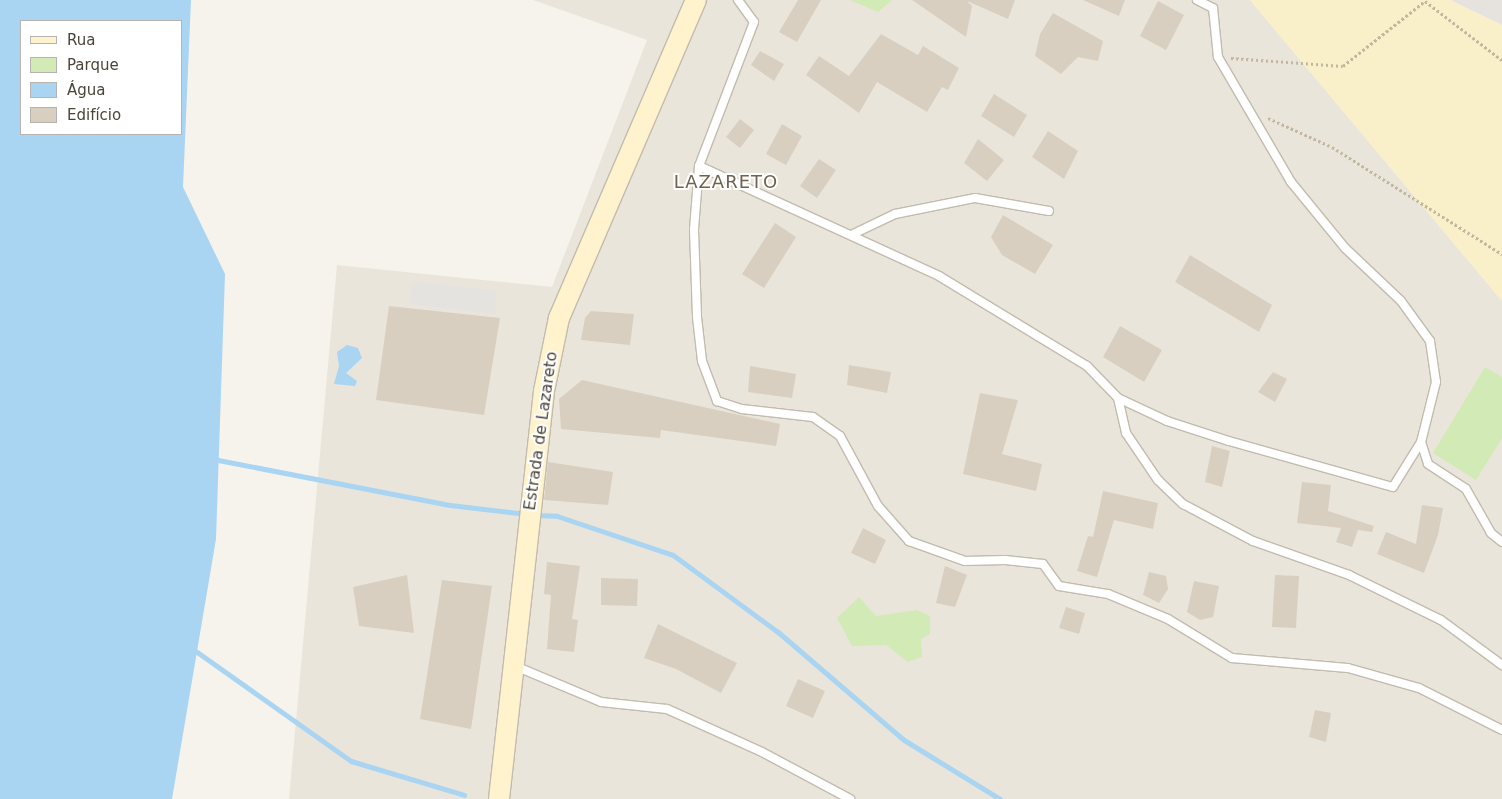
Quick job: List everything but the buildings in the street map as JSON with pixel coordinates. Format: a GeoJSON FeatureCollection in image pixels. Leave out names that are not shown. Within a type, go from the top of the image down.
{"type":"FeatureCollection","features":[{"type":"Feature","properties":{"kind":"street","name":"Estrada de Lazareto"},"geometry":{"type":"LineString","coordinates":[[499,799],[512,665],[544,391],[559,318],[696,0]]}},
{"type":"Feature","properties":{"kind":"lane"},"geometry":{"type":"LineString","coordinates":[[738,0],[754,22],[699,166],[694,230],[697,317],[702,361],[717,401],[742,409],[813,417],[840,436],[878,506],[909,541],[965,561],[1005,560],[1042,564],[1059,586],[1108,594],[1151,612],[1232,658],[1348,668],[1419,688],[1502,730]]}},
{"type":"Feature","properties":{"kind":"lane"},"geometry":{"type":"LineString","coordinates":[[699,166],[939,276],[1087,366],[1118,398],[1176,424],[1348,477],[1393,487],[1421,442],[1436,382],[1430,341],[1401,301],[1345,248],[1291,182],[1246,109],[1218,57],[1213,8],[1197,0]]}},
{"type":"Feature","properties":{"kind":"lane"},"geometry":{"type":"LineString","coordinates":[[851,235],[895,214],[975,198],[1049,211]]}},
{"type":"Feature","properties":{"kind":"lane"},"geometry":{"type":"LineString","coordinates":[[1118,398],[1126,433],[1158,480],[1183,504],[1253,541],[1349,575],[1441,620],[1502,665]]}},
{"type":"Feature","properties":{"kind":"lane"},"geometry":{"type":"LineString","coordinates":[[1421,442],[1428,464],[1466,488],[1491,533],[1502,542]]}},
{"type":"Feature","properties":{"kind":"lane"},"geometry":{"type":"LineString","coordinates":[[512,665],[601,702],[667,709],[762,752],[850,799]]}},
{"type":"Feature","properties":{"kind":"path"},"geometry":{"type":"LineString","coordinates":[[1218,57],[1343,66],[1426,1],[1502,60]]}},
{"type":"Feature","properties":{"kind":"path"},"geometry":{"type":"LineString","coordinates":[[1246,109],[1332,147],[1502,254]]}},
{"type":"Feature","properties":{"kind":"shaded area"},"geometry":{"type":"Polygon","coordinates":[[[533,0],[1250,0],[1502,301],[1502,799],[289,799],[337,265],[552,287],[647,40],[533,0]]]}},
{"type":"Feature","properties":{"kind":"shaded area"},"geometry":{"type":"Polygon","coordinates":[[[1450,0],[1502,0],[1502,25],[1450,0]]]}},
{"type":"Feature","properties":{"kind":"shaded area"},"geometry":{"type":"Polygon","coordinates":[[[413,281],[497,291],[495,314],[408,304],[413,281]]]}},
{"type":"Feature","properties":{"kind":"green space"},"geometry":{"type":"Polygon","coordinates":[[[850,0],[892,0],[878,12],[850,0]]]}},
{"type":"Feature","properties":{"kind":"green space"},"geometry":{"type":"Polygon","coordinates":[[[1485,367],[1502,377],[1502,438],[1476,480],[1433,453],[1485,367]]]}},
{"type":"Feature","properties":{"kind":"green space"},"geometry":{"type":"Polygon","coordinates":[[[859,597],[876,616],[917,610],[930,616],[930,634],[921,639],[922,657],[908,662],[886,645],[852,646],[837,618],[859,597]]]}},
{"type":"Feature","properties":{"kind":"sand"},"geometry":{"type":"Polygon","coordinates":[[[1250,0],[1450,0],[1502,25],[1502,301],[1250,0]]]}},
{"type":"Feature","properties":{"kind":"water"},"geometry":{"type":"Polygon","coordinates":[[[0,0],[191,0],[183,187],[225,274],[216,539],[172,799],[0,799],[0,0]]]}},
{"type":"Feature","properties":{"kind":"water"},"geometry":{"type":"Polygon","coordinates":[[[347,345],[358,348],[362,358],[346,373],[357,381],[355,386],[334,384],[339,366],[337,352],[347,345]]]}},
{"type":"Feature","properties":{"kind":"waterway"},"geometry":{"type":"LineString","coordinates":[[218,460],[450,505],[525,514]]}},
{"type":"Feature","properties":{"kind":"waterway"},"geometry":{"type":"LineString","coordinates":[[533,515],[557,516],[673,555],[778,632],[904,740],[1000,799]]}},
{"type":"Feature","properties":{"kind":"waterway"},"geometry":{"type":"LineString","coordinates":[[197,652],[351,761],[464,795]]}},
{"type":"Feature","properties":{"kind":"district","name":"LAZARETO"},"geometry":{"type":"Point","coordinates":[726,182]}}]}
